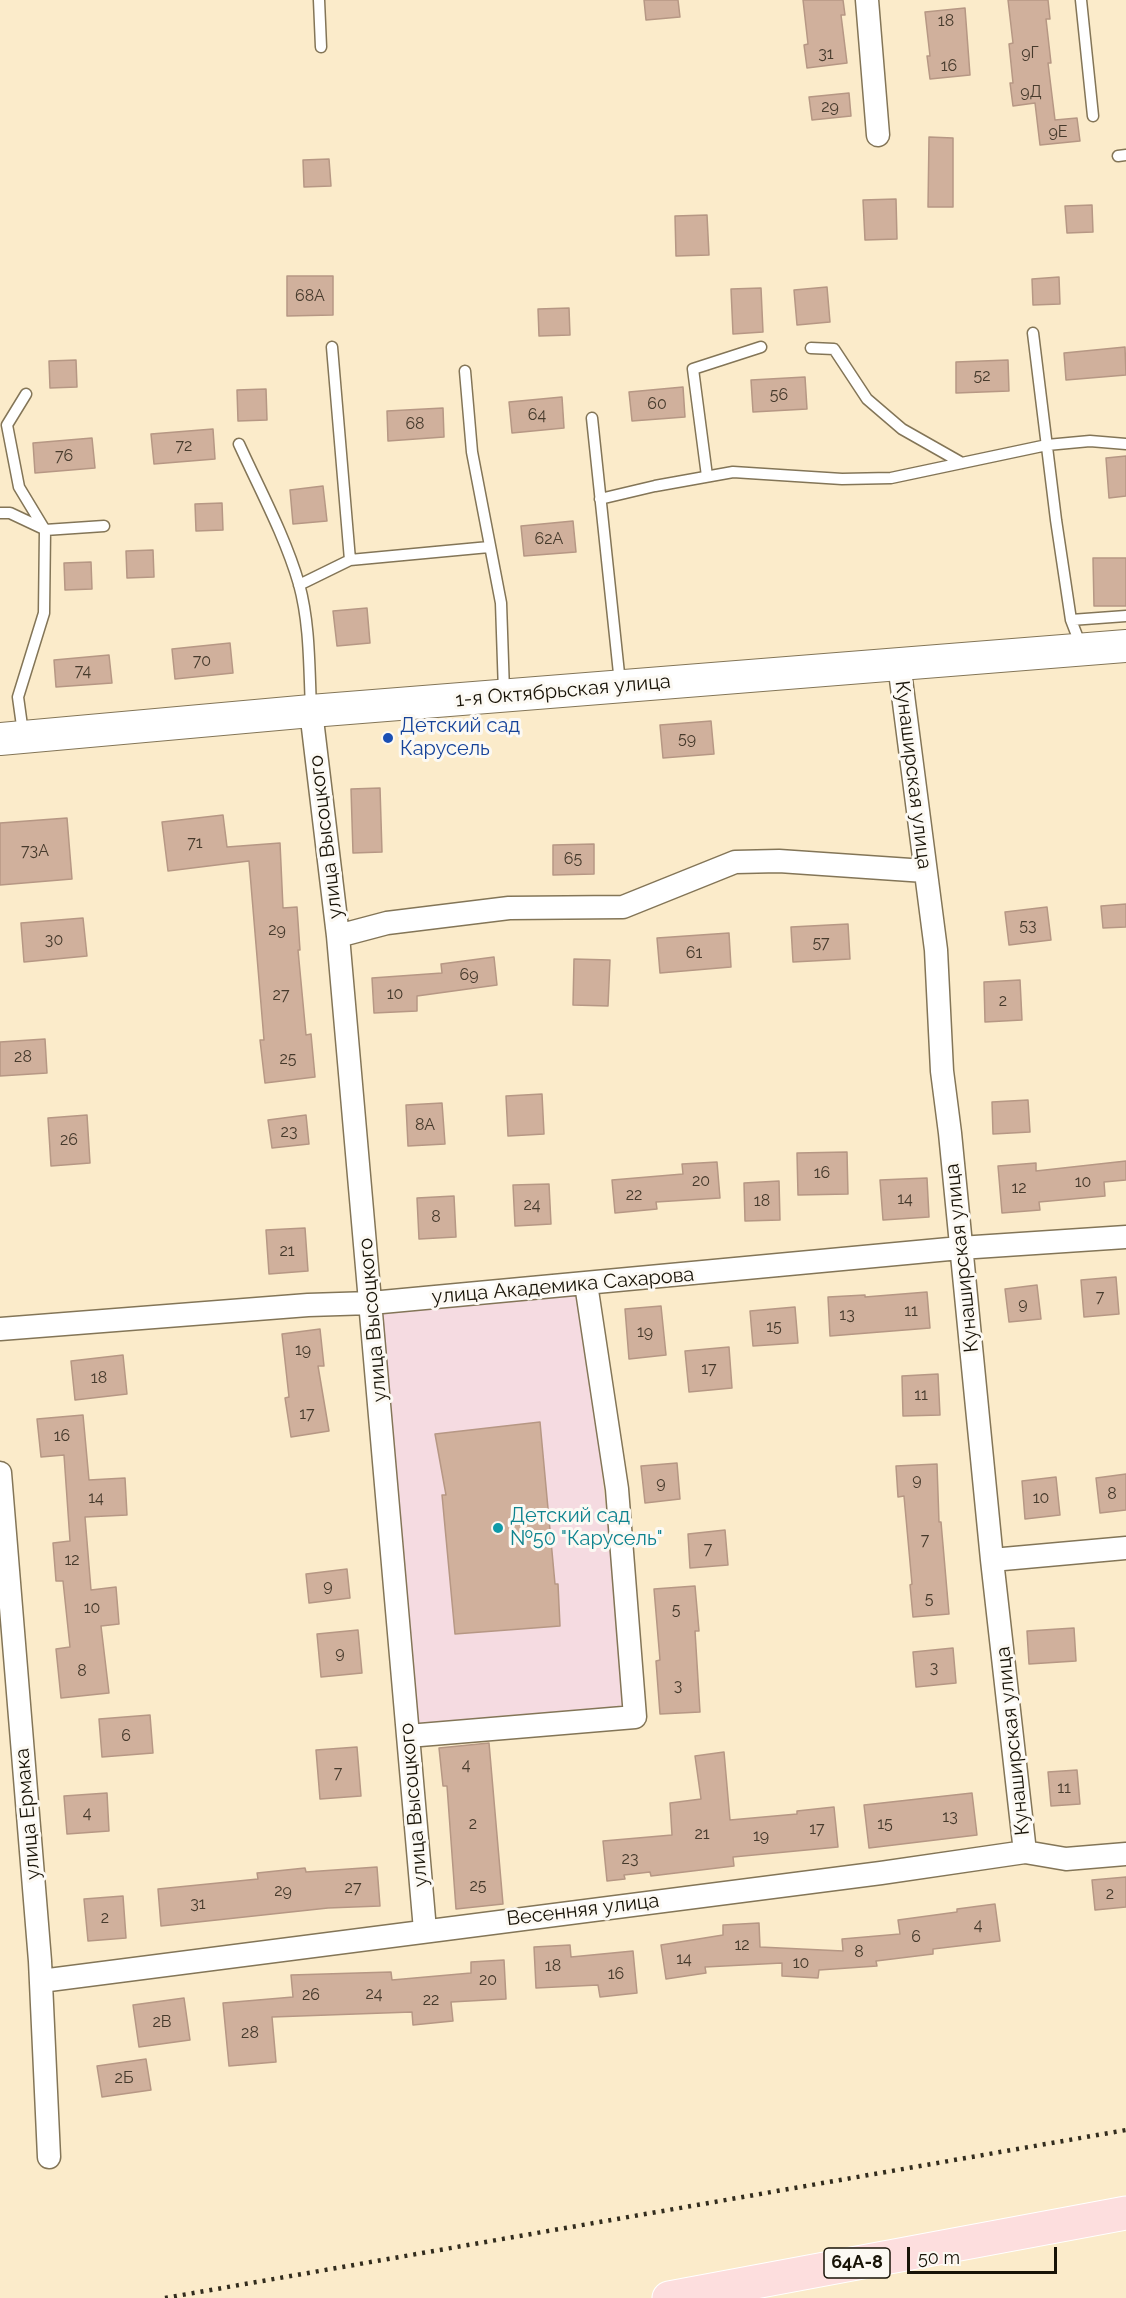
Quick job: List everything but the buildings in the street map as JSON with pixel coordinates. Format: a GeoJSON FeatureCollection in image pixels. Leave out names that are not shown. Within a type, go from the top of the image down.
{"type":"FeatureCollection","features":[{"type":"Feature","properties":{"kind":"main road","name":"64А-8"},"geometry":{"type":"LineString","coordinates":[[669,2298],[1126,2213]]}},
{"type":"Feature","properties":{"kind":"street"},"geometry":{"type":"LineString","coordinates":[[867,0],[878,135]]}},
{"type":"Feature","properties":{"kind":"street","name":"1-я Октябрьская улица"},"geometry":{"type":"LineString","coordinates":[[11,738],[312,711],[1126,646]]}},
{"type":"Feature","properties":{"kind":"street","name":"Кунаширская улица"},"geometry":{"type":"LineString","coordinates":[[899,664],[936,950],[942,1071],[992,1560],[1025,1852]]}},
{"type":"Feature","properties":{"kind":"street","name":"улица Высоцкого"},"geometry":{"type":"LineString","coordinates":[[312,711],[338,936],[425,1930]]}},
{"type":"Feature","properties":{"kind":"street"},"geometry":{"type":"LineString","coordinates":[[338,936],[387,923],[509,908],[623,907],[735,862],[779,861],[925,872]]}},
{"type":"Feature","properties":{"kind":"street","name":"улица Академика Сахарова"},"geometry":{"type":"LineString","coordinates":[[0,1329],[296,1305],[371,1303],[960,1248],[1126,1237]]}},
{"type":"Feature","properties":{"kind":"street"},"geometry":{"type":"LineString","coordinates":[[408,1736],[635,1717],[617,1489],[586,1284]]}},
{"type":"Feature","properties":{"kind":"street","name":"улица Ермака"},"geometry":{"type":"LineString","coordinates":[[0,1473],[40,1981],[49,2157]]}},
{"type":"Feature","properties":{"kind":"street"},"geometry":{"type":"LineString","coordinates":[[992,1560],[1126,1548]]}},
{"type":"Feature","properties":{"kind":"street","name":"Весенняя улица"},"geometry":{"type":"LineString","coordinates":[[40,1981],[881,1873],[1025,1852],[1065,1859],[1126,1854]]}},
{"type":"Feature","properties":{"kind":"lane"},"geometry":{"type":"LineString","coordinates":[[319,0],[321,47]]}},
{"type":"Feature","properties":{"kind":"lane"},"geometry":{"type":"LineString","coordinates":[[1081,0],[1093,116]]}},
{"type":"Feature","properties":{"kind":"lane"},"geometry":{"type":"LineString","coordinates":[[1033,333],[1071,620],[1082,650]]}},
{"type":"Feature","properties":{"kind":"lane"},"geometry":{"type":"LineString","coordinates":[[332,347],[350,560]]}},
{"type":"Feature","properties":{"kind":"lane"},"geometry":{"type":"LineString","coordinates":[[707,476],[693,369],[761,347]]}},
{"type":"Feature","properties":{"kind":"lane"},"geometry":{"type":"LineString","coordinates":[[811,348],[834,349],[867,399],[902,429],[962,463]]}},
{"type":"Feature","properties":{"kind":"lane"},"geometry":{"type":"LineString","coordinates":[[465,371],[472,452],[501,603],[504,696]]}},
{"type":"Feature","properties":{"kind":"lane"},"geometry":{"type":"LineString","coordinates":[[11,738],[18,697],[44,613],[45,530],[19,487],[7,425],[26,394]]}},
{"type":"Feature","properties":{"kind":"lane"},"geometry":{"type":"LineString","coordinates":[[592,418],[620,687]]}},
{"type":"Feature","properties":{"kind":"lane"},"geometry":{"type":"LineString","coordinates":[[0,428],[13,456]]}},
{"type":"Feature","properties":{"kind":"lane"},"geometry":{"type":"LineString","coordinates":[[600,499],[733,472],[842,479],[891,478],[1047,445],[1090,441],[1126,444]]}},
{"type":"Feature","properties":{"kind":"lane"},"geometry":{"type":"LineString","coordinates":[[239,444],[283,541],[299,585],[307,630],[312,711]]}},
{"type":"Feature","properties":{"kind":"lane"},"geometry":{"type":"LineString","coordinates":[[0,513],[10,513],[45,530],[104,526]]}},
{"type":"Feature","properties":{"kind":"lane"},"geometry":{"type":"LineString","coordinates":[[299,585],[350,560],[489,547]]}},
{"type":"Feature","properties":{"kind":"lane"},"geometry":{"type":"LineString","coordinates":[[1071,620],[1126,616]]}},
{"type":"Feature","properties":{"kind":"shaded area"},"geometry":{"type":"Polygon","coordinates":[[[582,1289],[628,1711],[412,1729],[377,1308],[582,1289]]]}},
{"type":"Feature","properties":{"kind":"railway"},"geometry":{"type":"LineString","coordinates":[[165,2298],[1126,2130]]}},
{"type":"Feature","properties":{"kind":"place","name":"Детский сад Карусель"},"geometry":{"type":"Point","coordinates":[388,738]}},
{"type":"Feature","properties":{"kind":"place","name":"Детский сад №50 \"Карусель\""},"geometry":{"type":"Point","coordinates":[498,1528]}}]}
